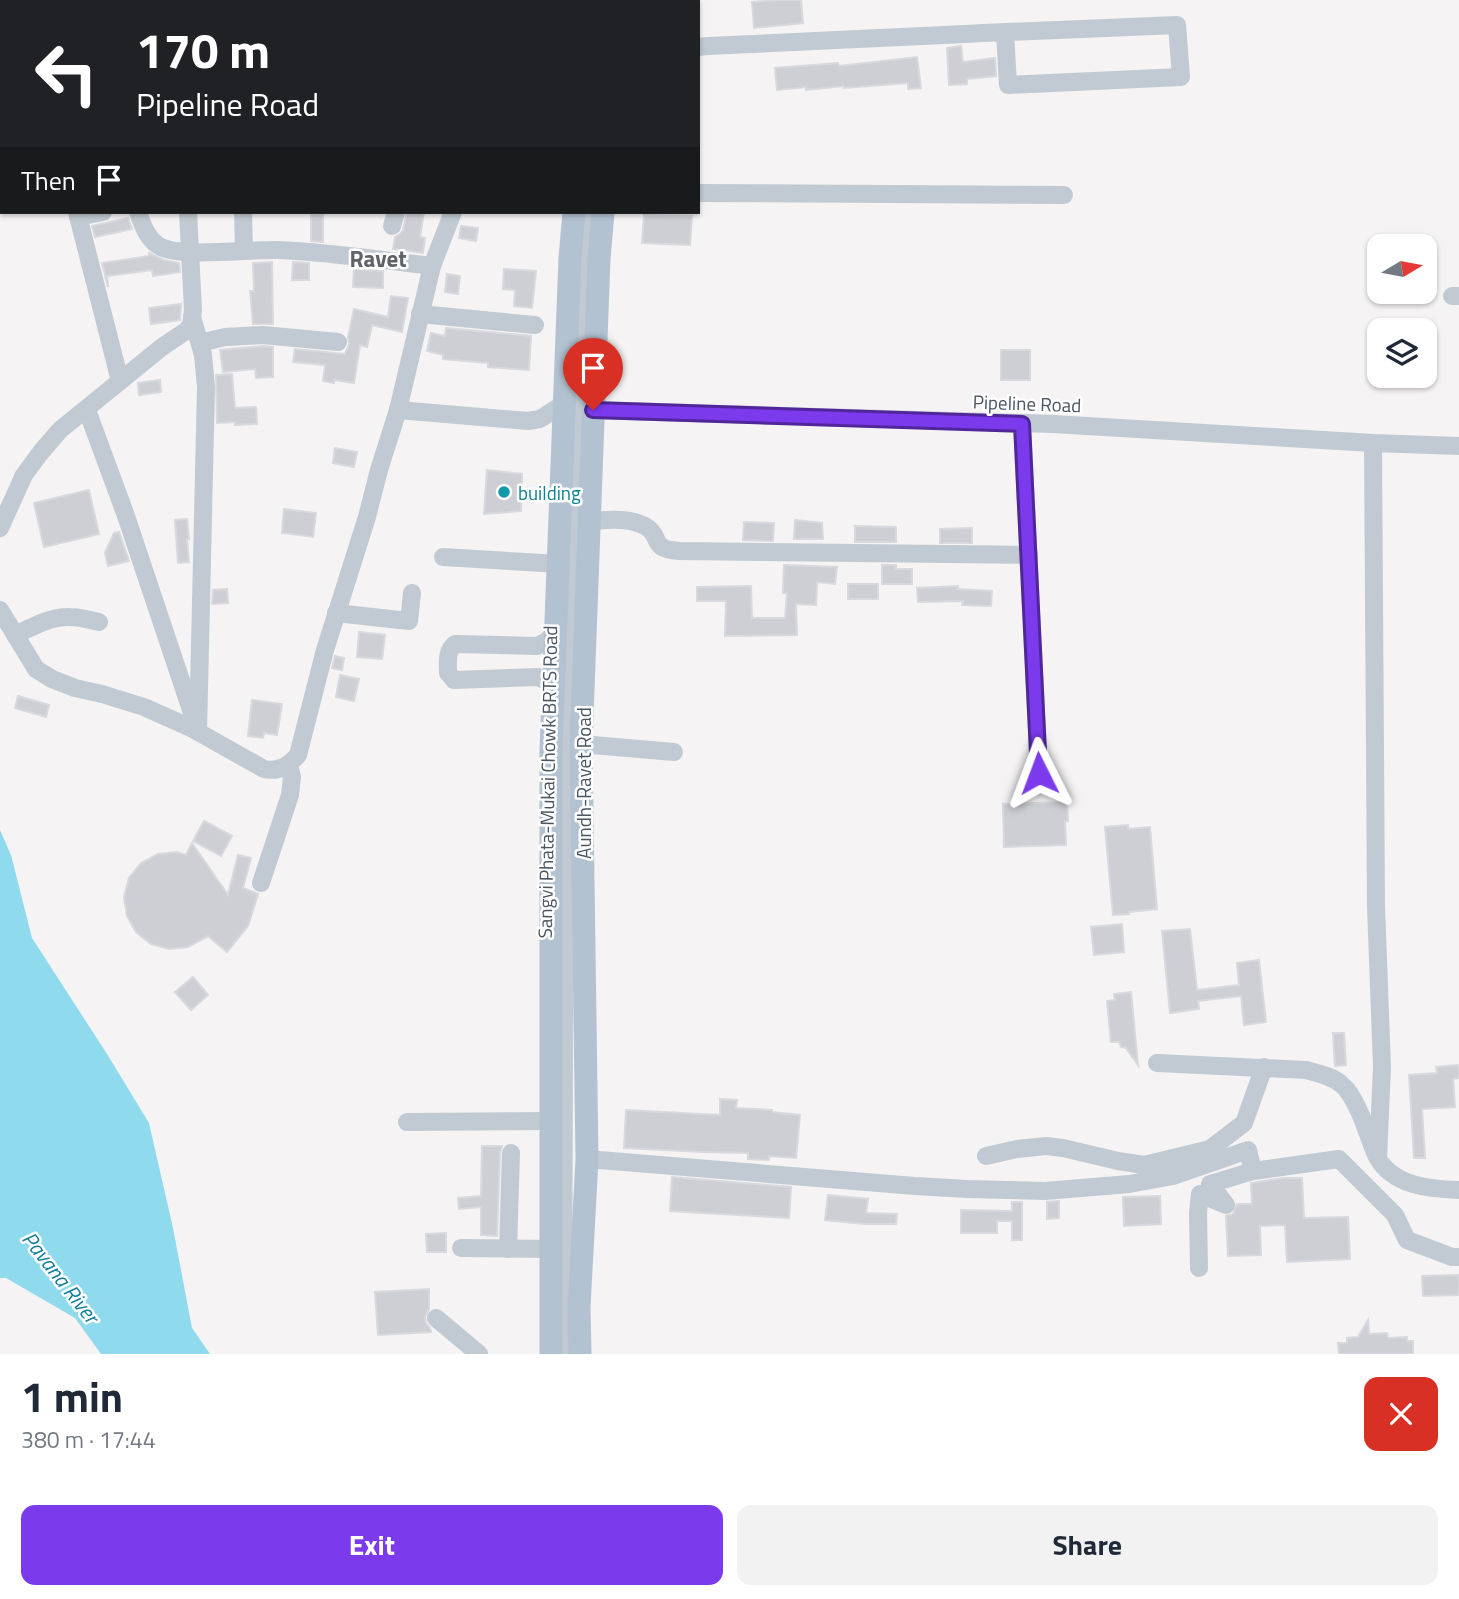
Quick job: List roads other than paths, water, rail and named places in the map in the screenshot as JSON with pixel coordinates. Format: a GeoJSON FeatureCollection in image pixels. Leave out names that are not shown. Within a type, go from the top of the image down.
{"type":"FeatureCollection","features":[{"type":"Feature","properties":{"kind":"main road","name":"Aundh-Ravet Road"},"geometry":{"type":"LineString","coordinates":[[551,1354],[551,750],[574,214]]}},
{"type":"Feature","properties":{"kind":"main road","name":"Aundh-Ravet Road"},"geometry":{"type":"LineString","coordinates":[[580,1354],[579,1307],[587,1159],[581,744],[603,214]]}},
{"type":"Feature","properties":{"kind":"street"},"geometry":{"type":"LineString","coordinates":[[700,47],[1005,32],[1177,24],[1181,77],[1008,85],[1005,32]]}},
{"type":"Feature","properties":{"kind":"street"},"geometry":{"type":"LineString","coordinates":[[700,193],[1064,195]]}},
{"type":"Feature","properties":{"kind":"street"},"geometry":{"type":"LineString","coordinates":[[78,214],[120,381]]}},
{"type":"Feature","properties":{"kind":"street"},"geometry":{"type":"LineString","coordinates":[[139,214],[148,233],[160,246],[190,251],[302,251],[432,266]]}},
{"type":"Feature","properties":{"kind":"street"},"geometry":{"type":"LineString","coordinates":[[0,528],[24,475],[61,430],[191,325],[188,214]]}},
{"type":"Feature","properties":{"kind":"street"},"geometry":{"type":"LineString","coordinates":[[243,214],[244,250]]}},
{"type":"Feature","properties":{"kind":"street"},"geometry":{"type":"LineString","coordinates":[[0,610],[36,669],[52,679],[144,707],[198,732],[264,769],[274,771],[289,765],[298,755],[325,650],[398,410],[432,266],[452,214]]}},
{"type":"Feature","properties":{"kind":"street","name":"Sangvi Phata-Mukai Chowk BRTS Road"},"geometry":{"type":"LineString","coordinates":[[564,1354],[565,750],[589,214]]}},
{"type":"Feature","properties":{"kind":"street"},"geometry":{"type":"LineString","coordinates":[[420,314],[535,325]]}},
{"type":"Feature","properties":{"kind":"street"},"geometry":{"type":"LineString","coordinates":[[192,317],[203,355],[206,387],[198,732]]}},
{"type":"Feature","properties":{"kind":"street"},"geometry":{"type":"LineString","coordinates":[[200,342],[225,337],[263,335],[338,342]]}},
{"type":"Feature","properties":{"kind":"street"},"geometry":{"type":"LineString","coordinates":[[398,410],[528,421],[540,419],[565,403]]}},
{"type":"Feature","properties":{"kind":"street"},"geometry":{"type":"LineString","coordinates":[[87,410],[125,513],[198,732]]}},
{"type":"Feature","properties":{"kind":"street","name":"Pipeline Road"},"geometry":{"type":"LineString","coordinates":[[593,410],[1022,424],[1459,446]]}},
{"type":"Feature","properties":{"kind":"street"},"geometry":{"type":"LineString","coordinates":[[1022,424],[1039,773]]}},
{"type":"Feature","properties":{"kind":"street"},"geometry":{"type":"LineString","coordinates":[[1373,443],[1376,906],[1382,1067],[1378,1158]]}},
{"type":"Feature","properties":{"kind":"street"},"geometry":{"type":"LineString","coordinates":[[589,521],[634,522],[647,527],[657,544],[666,550],[678,551],[1029,555]]}},
{"type":"Feature","properties":{"kind":"street"},"geometry":{"type":"LineString","coordinates":[[443,557],[559,564]]}},
{"type":"Feature","properties":{"kind":"street"},"geometry":{"type":"LineString","coordinates":[[336,613],[409,621],[412,593]]}},
{"type":"Feature","properties":{"kind":"street"},"geometry":{"type":"LineString","coordinates":[[15,635],[62,617],[99,622]]}},
{"type":"Feature","properties":{"kind":"street"},"geometry":{"type":"LineString","coordinates":[[554,685],[538,677],[454,680],[448,673],[448,654],[449,648],[455,643],[537,646],[547,641],[556,631]]}},
{"type":"Feature","properties":{"kind":"street"},"geometry":{"type":"LineString","coordinates":[[581,744],[674,752]]}},
{"type":"Feature","properties":{"kind":"street"},"geometry":{"type":"LineString","coordinates":[[261,883],[290,794],[292,777],[289,765]]}},
{"type":"Feature","properties":{"kind":"street"},"geometry":{"type":"LineString","coordinates":[[1157,1063],[1306,1070],[1325,1075],[1341,1083],[1352,1096],[1378,1158],[1390,1173],[1405,1181],[1459,1190]]}},
{"type":"Feature","properties":{"kind":"street"},"geometry":{"type":"LineString","coordinates":[[986,1156],[1046,1146],[1144,1165],[1210,1149],[1244,1123],[1264,1067]]}},
{"type":"Feature","properties":{"kind":"street"},"geometry":{"type":"LineString","coordinates":[[407,1122],[550,1121]]}},
{"type":"Feature","properties":{"kind":"street"},"geometry":{"type":"LineString","coordinates":[[587,1159],[915,1186],[1045,1191],[1129,1184],[1172,1176],[1248,1150],[1253,1171]]}},
{"type":"Feature","properties":{"kind":"street"},"geometry":{"type":"LineString","coordinates":[[508,1249],[511,1153]]}},
{"type":"Feature","properties":{"kind":"street"},"geometry":{"type":"LineString","coordinates":[[1199,1268],[1200,1194],[1226,1205],[1210,1184],[1253,1171],[1339,1159],[1395,1215],[1407,1240],[1452,1257],[1459,1257]]}},
{"type":"Feature","properties":{"kind":"street"},"geometry":{"type":"LineString","coordinates":[[461,1248],[550,1250]]}},
{"type":"Feature","properties":{"kind":"street"},"geometry":{"type":"LineString","coordinates":[[436,1318],[479,1354]]}},
{"type":"Feature","properties":{"kind":"water","name":"Pavana River"},"geometry":{"type":"Polygon","coordinates":[[[0,830],[11,855],[32,938],[149,1123],[192,1328],[210,1354],[101,1354],[75,1318],[6,1278],[0,1278],[0,830]]]}},
{"type":"Feature","properties":{"kind":"place","name":"building"},"geometry":{"type":"Point","coordinates":[504,492]}},
{"type":"Feature","properties":{"kind":"district","name":"Ravet"},"geometry":{"type":"Point","coordinates":[378,258]}}]}
